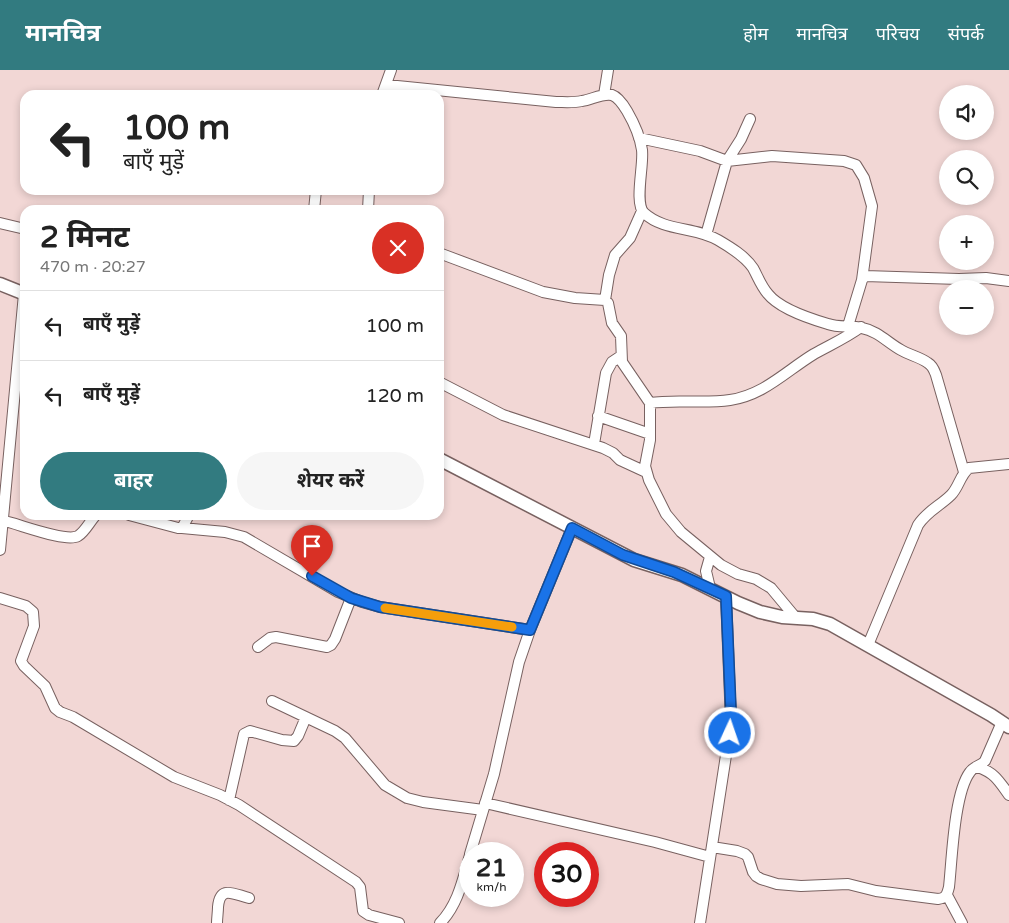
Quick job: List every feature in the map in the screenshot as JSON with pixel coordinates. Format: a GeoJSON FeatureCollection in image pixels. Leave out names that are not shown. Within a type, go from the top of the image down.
{"type":"FeatureCollection","features":[{"type":"Feature","properties":{"kind":"street"},"geometry":{"type":"LineString","coordinates":[[384,90],[391,70]]}},
{"type":"Feature","properties":{"kind":"street"},"geometry":{"type":"LineString","coordinates":[[604,95],[608,70]]}},
{"type":"Feature","properties":{"kind":"street"},"geometry":{"type":"LineString","coordinates":[[387,85],[437,90]]}},
{"type":"Feature","properties":{"kind":"street"},"geometry":{"type":"LineString","coordinates":[[444,91],[556,102],[581,102],[604,95],[611,95],[617,98],[625,107],[633,120],[642,152],[640,193],[642,211],[630,238],[615,255],[609,275],[605,300]]}},
{"type":"Feature","properties":{"kind":"street"},"geometry":{"type":"LineString","coordinates":[[706,235],[727,160],[750,119]]}},
{"type":"Feature","properties":{"kind":"street"},"geometry":{"type":"LineString","coordinates":[[639,138],[700,151],[727,160],[781,156],[844,161],[856,165],[864,178],[872,206],[862,280],[848,326]]}},
{"type":"Feature","properties":{"kind":"street"},"geometry":{"type":"LineString","coordinates":[[642,211],[658,223],[693,230],[720,241],[749,262],[774,301],[822,322],[832,325],[861,327],[875,332],[902,351],[927,362],[933,367],[964,472]]}},
{"type":"Feature","properties":{"kind":"street"},"geometry":{"type":"LineString","coordinates":[[0,223],[20,228]]}},
{"type":"Feature","properties":{"kind":"street"},"geometry":{"type":"LineString","coordinates":[[444,255],[543,292],[575,298],[605,300],[610,306],[612,323],[622,336],[622,362],[650,403],[650,434],[645,466],[666,514],[681,532],[710,557],[738,574],[764,584],[778,596],[796,618]]}},
{"type":"Feature","properties":{"kind":"street"},"geometry":{"type":"LineString","coordinates":[[862,280],[865,276],[871,275],[1009,280]]}},
{"type":"Feature","properties":{"kind":"street"},"geometry":{"type":"LineString","coordinates":[[0,284],[20,292]]}},
{"type":"Feature","properties":{"kind":"street"},"geometry":{"type":"LineString","coordinates":[[650,403],[664,401],[704,402],[740,398],[774,383],[802,362],[861,327]]}},
{"type":"Feature","properties":{"kind":"street"},"geometry":{"type":"LineString","coordinates":[[0,550],[1,520],[20,333]]}},
{"type":"Feature","properties":{"kind":"street"},"geometry":{"type":"LineString","coordinates":[[594,444],[606,373],[612,362],[621,356]]}},
{"type":"Feature","properties":{"kind":"street"},"geometry":{"type":"LineString","coordinates":[[444,384],[510,417],[609,450],[620,460],[646,472]]}},
{"type":"Feature","properties":{"kind":"street"},"geometry":{"type":"LineString","coordinates":[[598,416],[650,434]]}},
{"type":"Feature","properties":{"kind":"street"},"geometry":{"type":"LineString","coordinates":[[444,462],[628,557],[674,572],[771,616],[813,619],[830,624],[1006,725],[985,761],[970,770],[959,801],[947,895],[962,923]]}},
{"type":"Feature","properties":{"kind":"street"},"geometry":{"type":"LineString","coordinates":[[868,645],[918,525],[927,513],[951,495],[957,488],[964,472],[969,468],[1009,464]]}},
{"type":"Feature","properties":{"kind":"street"},"geometry":{"type":"LineString","coordinates":[[1,520],[61,537],[73,538],[82,533],[92,520]]}},
{"type":"Feature","properties":{"kind":"street"},"geometry":{"type":"LineString","coordinates":[[148,520],[178,528],[225,532],[244,537],[351,598],[380,607],[530,630]]}},
{"type":"Feature","properties":{"kind":"street"},"geometry":{"type":"LineString","coordinates":[[182,528],[186,520]]}},
{"type":"Feature","properties":{"kind":"street"},"geometry":{"type":"LineString","coordinates":[[474,842],[498,758],[516,672],[530,630],[572,528]]}},
{"type":"Feature","properties":{"kind":"street"},"geometry":{"type":"LineString","coordinates":[[710,557],[706,571],[710,588]]}},
{"type":"Feature","properties":{"kind":"street"},"geometry":{"type":"LineString","coordinates":[[700,923],[731,723],[726,596]]}},
{"type":"Feature","properties":{"kind":"street"},"geometry":{"type":"LineString","coordinates":[[0,598],[26,606],[33,612],[34,626],[21,661],[45,686],[55,708],[174,777],[229,800],[258,816],[356,882],[360,887],[363,910],[369,915],[399,923]]}},
{"type":"Feature","properties":{"kind":"street"},"geometry":{"type":"LineString","coordinates":[[258,647],[270,638],[276,637],[327,647],[331,645],[351,598]]}},
{"type":"Feature","properties":{"kind":"street"},"geometry":{"type":"LineString","coordinates":[[272,701],[345,738],[385,785],[398,794],[414,801],[484,806],[711,852],[737,851],[748,857],[756,876],[777,884],[801,886],[848,884],[876,891],[938,899],[947,895]]}},
{"type":"Feature","properties":{"kind":"street"},"geometry":{"type":"LineString","coordinates":[[229,800],[244,734],[250,731],[282,740],[294,741],[306,717]]}},
{"type":"Feature","properties":{"kind":"street"},"geometry":{"type":"LineString","coordinates":[[978,766],[995,775],[1009,795]]}},
{"type":"Feature","properties":{"kind":"street"},"geometry":{"type":"LineString","coordinates":[[440,923],[450,912],[459,890]]}},
{"type":"Feature","properties":{"kind":"street"},"geometry":{"type":"LineString","coordinates":[[218,923],[219,900],[223,893],[227,892],[249,898]]}},
{"type":"Feature","properties":{"kind":"slow traffic"},"geometry":{"type":"LineString","coordinates":[[385,608],[512,627]]}},
{"type":"Feature","properties":{"kind":"route"},"geometry":{"type":"LineString","coordinates":[[312,576],[351,598],[380,607],[530,630],[572,528],[623,555],[674,572],[726,596],[731,713],[730,733]]}}]}
